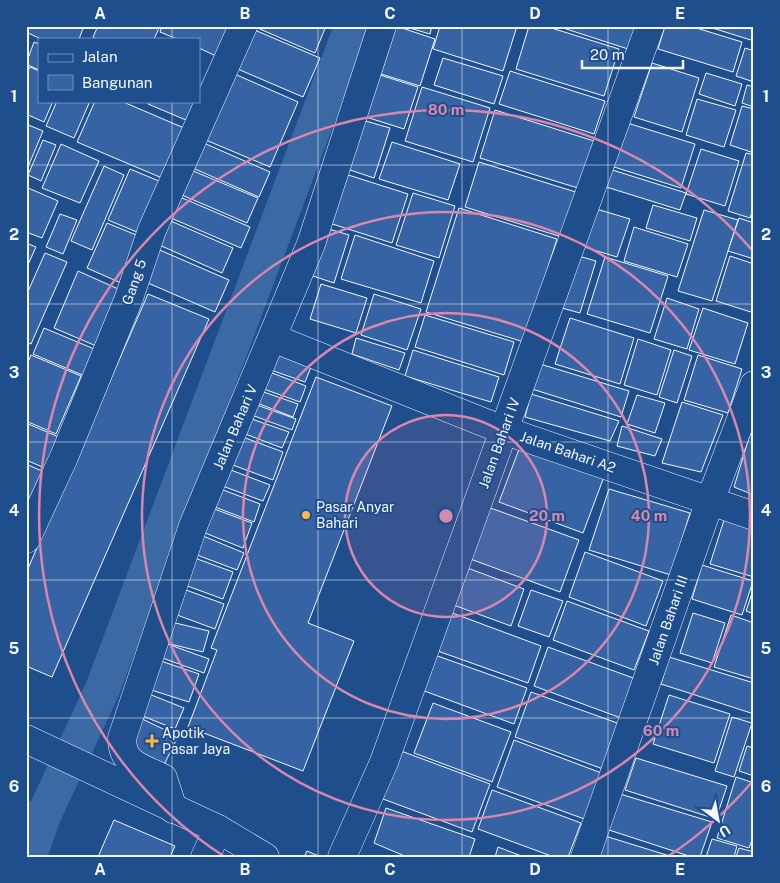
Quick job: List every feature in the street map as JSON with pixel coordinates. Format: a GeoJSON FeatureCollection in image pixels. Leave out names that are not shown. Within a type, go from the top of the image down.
{"type":"FeatureCollection","features":[{"type":"Feature","properties":{"kind":"street","name":"Gang 5"},"geometry":{"type":"LineString","coordinates":[[26,539],[64,457],[130,298],[152,230],[243,26]]}},
{"type":"Feature","properties":{"kind":"street","name":"Jalan Bahari V"},"geometry":{"type":"LineString","coordinates":[[173,808],[163,778],[126,759],[122,750],[122,738],[193,526],[311,244],[382,26]]}},
{"type":"Feature","properties":{"kind":"street","name":"Jalan Bahari IV"},"geometry":{"type":"LineString","coordinates":[[342,857],[384,762],[650,26]]}},
{"type":"Feature","properties":{"kind":"street","name":"Jalan Bahari A2"},"geometry":{"type":"LineString","coordinates":[[273,338],[504,430],[754,516]]}},
{"type":"Feature","properties":{"kind":"street","name":"Jalan Bahari III"},"geometry":{"type":"LineString","coordinates":[[585,857],[710,501],[754,385]]}},
{"type":"Feature","properties":{"kind":"street"},"geometry":{"type":"LineString","coordinates":[[26,739],[218,829],[264,857]]}},
{"type":"Feature","properties":{"kind":"street"},"geometry":{"type":"LineString","coordinates":[[205,857],[218,829]]}},
{"type":"Feature","properties":{"kind":"building"},"geometry":{"type":"Polygon","coordinates":[[[26,26],[84,26],[79,38],[39,38],[26,32],[26,26]]]}},
{"type":"Feature","properties":{"kind":"building"},"geometry":{"type":"Polygon","coordinates":[[[98,26],[160,26],[154,38],[93,37],[98,26]]]}},
{"type":"Feature","properties":{"kind":"building"},"geometry":{"type":"Polygon","coordinates":[[[162,26],[229,26],[216,56],[200,48],[200,38],[175,38],[160,32],[162,26]]]}},
{"type":"Feature","properties":{"kind":"building"},"geometry":{"type":"Polygon","coordinates":[[[253,26],[326,26],[315,53],[253,26]]]}},
{"type":"Feature","properties":{"kind":"building"},"geometry":{"type":"Polygon","coordinates":[[[396,26],[435,39],[420,86],[381,74],[396,26]]]}},
{"type":"Feature","properties":{"kind":"building"},"geometry":{"type":"Polygon","coordinates":[[[403,26],[432,26],[430,34],[403,26]]]}},
{"type":"Feature","properties":{"kind":"building"},"geometry":{"type":"Polygon","coordinates":[[[440,26],[517,26],[503,71],[433,49],[440,26]]]}},
{"type":"Feature","properties":{"kind":"building"},"geometry":{"type":"Polygon","coordinates":[[[529,26],[545,26],[619,49],[604,96],[516,69],[529,26]]]}},
{"type":"Feature","properties":{"kind":"building"},"geometry":{"type":"Polygon","coordinates":[[[557,26],[634,26],[635,27],[628,49],[557,26]]]}},
{"type":"Feature","properties":{"kind":"building"},"geometry":{"type":"Polygon","coordinates":[[[665,26],[690,26],[742,42],[733,72],[658,49],[665,26]]]}},
{"type":"Feature","properties":{"kind":"building"},"geometry":{"type":"Polygon","coordinates":[[[706,26],[754,26],[754,41],[706,26]]]}},
{"type":"Feature","properties":{"kind":"building"},"geometry":{"type":"Polygon","coordinates":[[[250,28],[320,58],[303,97],[233,67],[250,28]]]}},
{"type":"Feature","properties":{"kind":"building"},"geometry":{"type":"Polygon","coordinates":[[[34,42],[38,44],[38,70],[26,64],[34,42]]]}},
{"type":"Feature","properties":{"kind":"building"},"geometry":{"type":"Polygon","coordinates":[[[745,48],[754,51],[754,82],[736,76],[745,48]]]}},
{"type":"Feature","properties":{"kind":"building"},"geometry":{"type":"Polygon","coordinates":[[[443,58],[503,76],[494,104],[434,85],[443,58]]]}},
{"type":"Feature","properties":{"kind":"building"},"geometry":{"type":"Polygon","coordinates":[[[652,63],[699,78],[682,132],[634,117],[652,63]]]}},
{"type":"Feature","properties":{"kind":"building"},"geometry":{"type":"Polygon","coordinates":[[[30,67],[38,71],[38,102],[53,102],[44,122],[26,114],[26,74],[30,67]]]}},
{"type":"Feature","properties":{"kind":"building"},"geometry":{"type":"Polygon","coordinates":[[[510,71],[605,101],[594,134],[499,104],[510,71]]]}},
{"type":"Feature","properties":{"kind":"building"},"geometry":{"type":"Polygon","coordinates":[[[230,72],[298,102],[270,167],[201,138],[230,72]]]}},
{"type":"Feature","properties":{"kind":"building"},"geometry":{"type":"Polygon","coordinates":[[[706,73],[742,84],[735,106],[699,94],[706,73]]]}},
{"type":"Feature","properties":{"kind":"building"},"geometry":{"type":"Polygon","coordinates":[[[380,75],[418,87],[404,129],[366,117],[380,75]]]}},
{"type":"Feature","properties":{"kind":"building"},"geometry":{"type":"Polygon","coordinates":[[[747,85],[754,87],[754,107],[742,103],[747,85]]]}},
{"type":"Feature","properties":{"kind":"building"},"geometry":{"type":"Polygon","coordinates":[[[422,87],[490,108],[473,162],[405,141],[422,87]]]}},
{"type":"Feature","properties":{"kind":"building"},"geometry":{"type":"Polygon","coordinates":[[[697,99],[736,110],[724,147],[686,135],[697,99]]]}},
{"type":"Feature","properties":{"kind":"building"},"geometry":{"type":"Polygon","coordinates":[[[57,102],[90,102],[74,138],[46,126],[57,102]]]}},
{"type":"Feature","properties":{"kind":"building"},"geometry":{"type":"Polygon","coordinates":[[[95,102],[123,102],[184,128],[162,178],[77,142],[95,102]]]}},
{"type":"Feature","properties":{"kind":"building"},"geometry":{"type":"Polygon","coordinates":[[[149,102],[195,102],[186,120],[148,104],[149,102]]]}},
{"type":"Feature","properties":{"kind":"building"},"geometry":{"type":"Polygon","coordinates":[[[742,106],[754,109],[754,153],[730,145],[742,106]]]}},
{"type":"Feature","properties":{"kind":"building"},"geometry":{"type":"Polygon","coordinates":[[[495,110],[594,141],[578,188],[480,158],[495,110]]]}},
{"type":"Feature","properties":{"kind":"building"},"geometry":{"type":"Polygon","coordinates":[[[362,120],[390,128],[374,178],[347,169],[362,120]]]}},
{"type":"Feature","properties":{"kind":"building"},"geometry":{"type":"Polygon","coordinates":[[[624,122],[695,144],[681,188],[611,166],[624,122]]]}},
{"type":"Feature","properties":{"kind":"building"},"geometry":{"type":"Polygon","coordinates":[[[26,124],[43,131],[28,167],[26,167],[26,124]]]}},
{"type":"Feature","properties":{"kind":"building"},"geometry":{"type":"Polygon","coordinates":[[[43,140],[56,145],[41,181],[28,175],[43,140]]]}},
{"type":"Feature","properties":{"kind":"building"},"geometry":{"type":"Polygon","coordinates":[[[199,141],[270,172],[259,197],[188,166],[199,141]]]}},
{"type":"Feature","properties":{"kind":"building"},"geometry":{"type":"Polygon","coordinates":[[[392,142],[460,164],[448,200],[379,179],[392,142]]]}},
{"type":"Feature","properties":{"kind":"building"},"geometry":{"type":"Polygon","coordinates":[[[61,144],[99,161],[80,203],[42,188],[61,144]]]}},
{"type":"Feature","properties":{"kind":"building"},"geometry":{"type":"Polygon","coordinates":[[[701,149],[739,161],[725,206],[686,194],[701,149]]]}},
{"type":"Feature","properties":{"kind":"building"},"geometry":{"type":"Polygon","coordinates":[[[746,153],[754,155],[754,206],[750,218],[728,211],[746,153]]]}},
{"type":"Feature","properties":{"kind":"building"},"geometry":{"type":"Polygon","coordinates":[[[479,162],[579,193],[565,238],[465,207],[479,162]]]}},
{"type":"Feature","properties":{"kind":"building"},"geometry":{"type":"Polygon","coordinates":[[[104,166],[124,175],[92,250],[71,241],[104,166]]]}},
{"type":"Feature","properties":{"kind":"building"},"geometry":{"type":"Polygon","coordinates":[[[186,168],[258,198],[247,223],[175,192],[186,168]]]}},
{"type":"Feature","properties":{"kind":"building"},"geometry":{"type":"Polygon","coordinates":[[[606,168],[686,193],[680,210],[600,185],[606,168]]]}},
{"type":"Feature","properties":{"kind":"building"},"geometry":{"type":"Polygon","coordinates":[[[130,169],[159,181],[137,232],[108,220],[130,169]]]}},
{"type":"Feature","properties":{"kind":"building"},"geometry":{"type":"Polygon","coordinates":[[[342,173],[408,194],[392,243],[326,222],[342,173]]]}},
{"type":"Feature","properties":{"kind":"building"},"geometry":{"type":"Polygon","coordinates":[[[26,187],[58,201],[42,238],[26,232],[26,187]]]}},
{"type":"Feature","properties":{"kind":"building"},"geometry":{"type":"Polygon","coordinates":[[[413,193],[455,206],[439,258],[396,245],[413,193]]]}},
{"type":"Feature","properties":{"kind":"building"},"geometry":{"type":"Polygon","coordinates":[[[173,194],[250,227],[241,248],[164,215],[173,194]]]}},
{"type":"Feature","properties":{"kind":"building"},"geometry":{"type":"Polygon","coordinates":[[[653,205],[697,218],[690,241],[646,228],[653,205]]]}},
{"type":"Feature","properties":{"kind":"building"},"geometry":{"type":"Polygon","coordinates":[[[459,208],[557,239],[524,342],[426,312],[459,208]]]}},
{"type":"Feature","properties":{"kind":"building"},"geometry":{"type":"Polygon","coordinates":[[[593,208],[630,219],[617,257],[581,246],[593,208]]]}},
{"type":"Feature","properties":{"kind":"building"},"geometry":{"type":"Polygon","coordinates":[[[704,210],[738,220],[712,301],[678,291],[704,210]]]}},
{"type":"Feature","properties":{"kind":"building"},"geometry":{"type":"Polygon","coordinates":[[[60,214],[77,220],[63,254],[46,247],[60,214]]]}},
{"type":"Feature","properties":{"kind":"building"},"geometry":{"type":"Polygon","coordinates":[[[739,218],[754,223],[754,259],[728,251],[739,218]]]}},
{"type":"Feature","properties":{"kind":"building"},"geometry":{"type":"Polygon","coordinates":[[[166,219],[233,248],[222,273],[155,243],[166,219]]]}},
{"type":"Feature","properties":{"kind":"building"},"geometry":{"type":"Polygon","coordinates":[[[107,223],[141,237],[121,283],[87,268],[107,223]]]}},
{"type":"Feature","properties":{"kind":"building"},"geometry":{"type":"Polygon","coordinates":[[[322,227],[349,235],[334,283],[307,274],[322,227]]]}},
{"type":"Feature","properties":{"kind":"building"},"geometry":{"type":"Polygon","coordinates":[[[634,227],[688,244],[677,277],[624,261],[634,227]]]}},
{"type":"Feature","properties":{"kind":"building"},"geometry":{"type":"Polygon","coordinates":[[[355,235],[434,261],[421,303],[341,279],[355,235]]]}},
{"type":"Feature","properties":{"kind":"building"},"geometry":{"type":"Polygon","coordinates":[[[26,243],[36,247],[26,269],[26,243]]]}},
{"type":"Feature","properties":{"kind":"building"},"geometry":{"type":"Polygon","coordinates":[[[155,248],[229,280],[215,312],[141,280],[155,248]]]}},
{"type":"Feature","properties":{"kind":"building"},"geometry":{"type":"Polygon","coordinates":[[[45,253],[67,262],[31,344],[26,342],[26,296],[45,253]]]}},
{"type":"Feature","properties":{"kind":"building"},"geometry":{"type":"Polygon","coordinates":[[[575,255],[596,261],[580,313],[558,307],[575,255]]]}},
{"type":"Feature","properties":{"kind":"building"},"geometry":{"type":"Polygon","coordinates":[[[730,256],[754,264],[754,313],[716,301],[730,256]]]}},
{"type":"Feature","properties":{"kind":"building"},"geometry":{"type":"Polygon","coordinates":[[[605,257],[668,276],[650,333],[587,314],[605,257]]]}},
{"type":"Feature","properties":{"kind":"building"},"geometry":{"type":"Polygon","coordinates":[[[78,271],[125,292],[101,348],[54,328],[78,271]]]}},
{"type":"Feature","properties":{"kind":"building"},"geometry":{"type":"Polygon","coordinates":[[[321,284],[367,298],[356,333],[310,319],[321,284]]]}},
{"type":"Feature","properties":{"kind":"building"},"geometry":{"type":"Polygon","coordinates":[[[148,294],[209,319],[52,677],[26,666],[26,573],[148,294]]]}},
{"type":"Feature","properties":{"kind":"building"},"geometry":{"type":"Polygon","coordinates":[[[374,294],[421,309],[407,350],[361,335],[374,294]]]}},
{"type":"Feature","properties":{"kind":"building"},"geometry":{"type":"Polygon","coordinates":[[[667,298],[699,309],[687,349],[654,339],[667,298]]]}},
{"type":"Feature","properties":{"kind":"building"},"geometry":{"type":"Polygon","coordinates":[[[703,308],[748,323],[735,364],[689,350],[703,308]]]}},
{"type":"Feature","properties":{"kind":"building"},"geometry":{"type":"Polygon","coordinates":[[[425,315],[514,342],[504,375],[415,347],[425,315]]]}},
{"type":"Feature","properties":{"kind":"building"},"geometry":{"type":"Polygon","coordinates":[[[570,318],[634,338],[620,384],[555,364],[570,318]]]}},
{"type":"Feature","properties":{"kind":"building"},"geometry":{"type":"Polygon","coordinates":[[[44,328],[99,351],[87,377],[33,354],[44,328]]]}},
{"type":"Feature","properties":{"kind":"building"},"geometry":{"type":"Polygon","coordinates":[[[356,338],[405,353],[399,370],[352,354],[356,338]]]}},
{"type":"Feature","properties":{"kind":"building"},"geometry":{"type":"Polygon","coordinates":[[[638,339],[671,350],[657,395],[624,385],[638,339]]]}},
{"type":"Feature","properties":{"kind":"building"},"geometry":{"type":"Polygon","coordinates":[[[276,349],[313,362],[305,382],[268,369],[276,349]]]}},
{"type":"Feature","properties":{"kind":"building"},"geometry":{"type":"Polygon","coordinates":[[[413,350],[499,377],[491,402],[405,376],[413,350]]]}},
{"type":"Feature","properties":{"kind":"building"},"geometry":{"type":"Polygon","coordinates":[[[674,350],[692,356],[677,403],[659,397],[674,350]]]}},
{"type":"Feature","properties":{"kind":"building"},"geometry":{"type":"Polygon","coordinates":[[[31,355],[81,376],[56,434],[26,421],[26,367],[31,355]]]}},
{"type":"Feature","properties":{"kind":"building"},"geometry":{"type":"Polygon","coordinates":[[[698,355],[742,369],[728,413],[684,400],[698,355]]]}},
{"type":"Feature","properties":{"kind":"building"},"geometry":{"type":"Polygon","coordinates":[[[540,364],[629,391],[621,417],[532,389],[540,364]]]}},
{"type":"Feature","properties":{"kind":"building"},"geometry":{"type":"Polygon","coordinates":[[[267,371],[306,386],[300,402],[261,388],[267,371]]]}},
{"type":"Feature","properties":{"kind":"building","name":"Pasar Anyar Bahari"},"geometry":{"type":"Polygon","coordinates":[[[316,377],[392,406],[308,623],[354,641],[303,771],[188,727],[217,650],[211,648],[316,377]]]}},
{"type":"Feature","properties":{"kind":"building"},"geometry":{"type":"Polygon","coordinates":[[[261,391],[298,404],[293,417],[257,403],[261,391]]]}},
{"type":"Feature","properties":{"kind":"building"},"geometry":{"type":"Polygon","coordinates":[[[531,394],[619,421],[610,441],[525,417],[531,394]]]}},
{"type":"Feature","properties":{"kind":"building"},"geometry":{"type":"Polygon","coordinates":[[[637,395],[665,403],[655,433],[627,424],[637,395]]]}},
{"type":"Feature","properties":{"kind":"building"},"geometry":{"type":"Polygon","coordinates":[[[682,402],[723,415],[701,472],[662,463],[682,402]]]}},
{"type":"Feature","properties":{"kind":"building"},"geometry":{"type":"Polygon","coordinates":[[[254,404],[296,419],[292,430],[249,414],[254,404]]]}},
{"type":"Feature","properties":{"kind":"building"},"geometry":{"type":"Polygon","coordinates":[[[246,417],[289,432],[282,448],[240,432],[246,417]]]}},
{"type":"Feature","properties":{"kind":"building"},"geometry":{"type":"Polygon","coordinates":[[[26,423],[61,438],[47,469],[26,460],[26,423]]]}},
{"type":"Feature","properties":{"kind":"building"},"geometry":{"type":"Polygon","coordinates":[[[622,426],[662,439],[655,456],[617,446],[622,426]]]}},
{"type":"Feature","properties":{"kind":"building"},"geometry":{"type":"Polygon","coordinates":[[[750,434],[754,435],[754,495],[734,487],[750,434]]]}},
{"type":"Feature","properties":{"kind":"building"},"geometry":{"type":"Polygon","coordinates":[[[240,436],[283,452],[273,480],[230,464],[240,436]]]}},
{"type":"Feature","properties":{"kind":"building"},"geometry":{"type":"Polygon","coordinates":[[[521,444],[605,474],[583,533],[499,502],[521,444]]]}},
{"type":"Feature","properties":{"kind":"building"},"geometry":{"type":"Polygon","coordinates":[[[26,464],[42,471],[26,506],[26,464]]]}},
{"type":"Feature","properties":{"kind":"building"},"geometry":{"type":"Polygon","coordinates":[[[223,467],[270,485],[263,501],[217,484],[223,467]]]}},
{"type":"Feature","properties":{"kind":"building"},"geometry":{"type":"Polygon","coordinates":[[[218,488],[260,504],[254,522],[212,506],[218,488]]]}},
{"type":"Feature","properties":{"kind":"building"},"geometry":{"type":"Polygon","coordinates":[[[609,489],[690,513],[671,575],[589,550],[609,489]]]}},
{"type":"Feature","properties":{"kind":"building"},"geometry":{"type":"Polygon","coordinates":[[[485,506],[579,540],[560,592],[465,557],[485,506]]]}},
{"type":"Feature","properties":{"kind":"building"},"geometry":{"type":"Polygon","coordinates":[[[209,507],[252,523],[243,548],[200,531],[209,507]]]}},
{"type":"Feature","properties":{"kind":"building"},"geometry":{"type":"Polygon","coordinates":[[[725,517],[754,525],[754,577],[710,564],[725,517]]]}},
{"type":"Feature","properties":{"kind":"building"},"geometry":{"type":"Polygon","coordinates":[[[196,533],[244,553],[237,570],[189,552],[196,533]]]}},
{"type":"Feature","properties":{"kind":"building"},"geometry":{"type":"Polygon","coordinates":[[[585,552],[663,581],[646,626],[569,597],[585,552]]]}},
{"type":"Feature","properties":{"kind":"building"},"geometry":{"type":"Polygon","coordinates":[[[192,557],[233,572],[223,599],[182,584],[192,557]]]}},
{"type":"Feature","properties":{"kind":"building"},"geometry":{"type":"Polygon","coordinates":[[[702,565],[753,581],[742,615],[692,599],[702,565]]]}},
{"type":"Feature","properties":{"kind":"building"},"geometry":{"type":"Polygon","coordinates":[[[462,566],[524,589],[511,626],[448,603],[462,566]]]}},
{"type":"Feature","properties":{"kind":"building"},"geometry":{"type":"Polygon","coordinates":[[[178,587],[224,604],[215,629],[169,612],[178,587]]]}},
{"type":"Feature","properties":{"kind":"building"},"geometry":{"type":"Polygon","coordinates":[[[754,587],[754,614],[746,611],[754,587]]]}},
{"type":"Feature","properties":{"kind":"building"},"geometry":{"type":"Polygon","coordinates":[[[531,590],[563,601],[549,637],[518,626],[531,590]]]}},
{"type":"Feature","properties":{"kind":"building"},"geometry":{"type":"Polygon","coordinates":[[[567,601],[649,631],[634,670],[553,640],[567,601]]]}},
{"type":"Feature","properties":{"kind":"building"},"geometry":{"type":"Polygon","coordinates":[[[447,611],[541,646],[528,683],[432,649],[447,611]]]}},
{"type":"Feature","properties":{"kind":"building"},"geometry":{"type":"Polygon","coordinates":[[[693,613],[725,623],[712,663],[680,653],[693,613]]]}},
{"type":"Feature","properties":{"kind":"building"},"geometry":{"type":"Polygon","coordinates":[[[731,615],[754,623],[754,679],[714,667],[731,615]]]}},
{"type":"Feature","properties":{"kind":"building"},"geometry":{"type":"Polygon","coordinates":[[[167,621],[209,631],[203,652],[162,642],[167,621]]]}},
{"type":"Feature","properties":{"kind":"building"},"geometry":{"type":"Polygon","coordinates":[[[162,642],[209,659],[204,673],[157,656],[162,642]]]}},
{"type":"Feature","properties":{"kind":"building"},"geometry":{"type":"Polygon","coordinates":[[[548,647],[636,679],[621,718],[534,686],[548,647]]]}},
{"type":"Feature","properties":{"kind":"building"},"geometry":{"type":"Polygon","coordinates":[[[432,654],[527,688],[514,724],[419,689],[432,654]]]}},
{"type":"Feature","properties":{"kind":"building"},"geometry":{"type":"Polygon","coordinates":[[[669,657],[754,683],[754,714],[661,684],[669,657]]]}},
{"type":"Feature","properties":{"kind":"building"},"geometry":{"type":"Polygon","coordinates":[[[155,659],[199,674],[189,702],[145,688],[155,659]]]}},
{"type":"Feature","properties":{"kind":"building"},"geometry":{"type":"Polygon","coordinates":[[[144,692],[184,708],[175,729],[135,713],[144,692]]]}},
{"type":"Feature","properties":{"kind":"building"},"geometry":{"type":"Polygon","coordinates":[[[531,692],[620,724],[603,769],[515,737],[531,692]]]}},
{"type":"Feature","properties":{"kind":"building"},"geometry":{"type":"Polygon","coordinates":[[[669,695],[730,714],[714,763],[653,744],[669,695]]]}},
{"type":"Feature","properties":{"kind":"building"},"geometry":{"type":"Polygon","coordinates":[[[433,703],[511,732],[492,782],[414,753],[433,703]]]}},
{"type":"Feature","properties":{"kind":"building"},"geometry":{"type":"Polygon","coordinates":[[[732,717],[752,723],[734,777],[715,771],[732,717]]]}},
{"type":"Feature","properties":{"kind":"building","name":"Apotik Pasar Jaya"},"geometry":{"type":"Polygon","coordinates":[[[140,718],[178,736],[164,765],[126,747],[140,718]]]}},
{"type":"Feature","properties":{"kind":"building"},"geometry":{"type":"Polygon","coordinates":[[[514,740],[604,774],[587,820],[497,787],[514,740]]]}},
{"type":"Feature","properties":{"kind":"building"},"geometry":{"type":"Polygon","coordinates":[[[747,746],[754,748],[754,776],[739,771],[747,746]]]}},
{"type":"Feature","properties":{"kind":"building"},"geometry":{"type":"Polygon","coordinates":[[[401,751],[490,784],[472,832],[383,799],[401,751]]]}},
{"type":"Feature","properties":{"kind":"building"},"geometry":{"type":"Polygon","coordinates":[[[636,758],[727,786],[716,819],[625,790],[636,758]]]}},
{"type":"Feature","properties":{"kind":"building"},"geometry":{"type":"Polygon","coordinates":[[[736,777],[754,783],[754,834],[749,848],[717,838],[736,777]]]}},
{"type":"Feature","properties":{"kind":"building"},"geometry":{"type":"Polygon","coordinates":[[[492,790],[581,823],[568,857],[554,857],[478,829],[492,790]]]}},
{"type":"Feature","properties":{"kind":"building"},"geometry":{"type":"Polygon","coordinates":[[[620,794],[712,822],[700,857],[692,857],[609,830],[620,794]]]}},
{"type":"Feature","properties":{"kind":"building"},"geometry":{"type":"Polygon","coordinates":[[[386,808],[475,839],[469,857],[407,857],[374,843],[386,808]]]}},
{"type":"Feature","properties":{"kind":"building"},"geometry":{"type":"Polygon","coordinates":[[[114,820],[175,846],[170,857],[98,857],[114,820]]]}},
{"type":"Feature","properties":{"kind":"building"},"geometry":{"type":"Polygon","coordinates":[[[605,836],[673,857],[598,857],[605,836]]]}},
{"type":"Feature","properties":{"kind":"building"},"geometry":{"type":"Polygon","coordinates":[[[712,839],[737,846],[734,857],[706,857],[712,839]]]}},
{"type":"Feature","properties":{"kind":"building"},"geometry":{"type":"Polygon","coordinates":[[[498,847],[524,857],[495,857],[498,847]]]}},
{"type":"Feature","properties":{"kind":"building"},"geometry":{"type":"Polygon","coordinates":[[[739,848],[754,852],[754,857],[736,857],[739,848]]]}},
{"type":"Feature","properties":{"kind":"building"},"geometry":{"type":"Polygon","coordinates":[[[307,851],[321,857],[304,857],[307,851]]]}},
{"type":"Feature","properties":{"kind":"waterway"},"geometry":{"type":"LineString","coordinates":[[29,857],[43,817],[102,690],[352,26]]}},
{"type":"Feature","properties":{"kind":"waterway"},"geometry":{"type":"LineString","coordinates":[[26,804],[43,817]]}},
{"type":"Feature","properties":{"kind":"place","name":"Pasar Anyar Bahari"},"geometry":{"type":"Point","coordinates":[306,515]}},
{"type":"Feature","properties":{"kind":"place","name":"Apotik Pasar Jaya"},"geometry":{"type":"Point","coordinates":[152,741]}}]}
